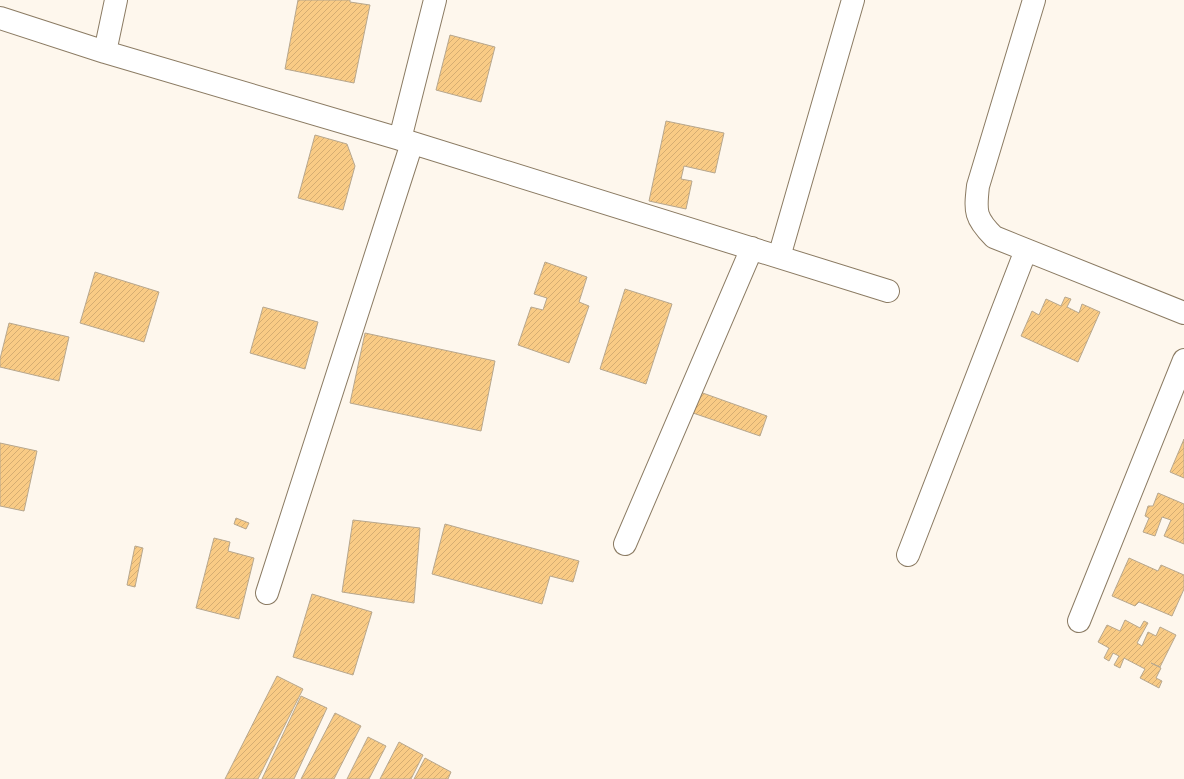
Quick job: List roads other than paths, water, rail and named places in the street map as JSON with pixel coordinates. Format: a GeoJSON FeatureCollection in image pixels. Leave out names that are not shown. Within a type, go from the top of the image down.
{"type":"FeatureCollection","features":[{"type":"Feature","properties":{"kind":"street"},"geometry":{"type":"LineString","coordinates":[[106,52],[116,0]]}},
{"type":"Feature","properties":{"kind":"street"},"geometry":{"type":"LineString","coordinates":[[267,593],[406,141],[435,0]]}},
{"type":"Feature","properties":{"kind":"street"},"geometry":{"type":"LineString","coordinates":[[779,257],[853,0]]}},
{"type":"Feature","properties":{"kind":"street"},"geometry":{"type":"LineString","coordinates":[[1034,0],[978,186],[976,205],[981,224],[994,237],[1184,313]]}},
{"type":"Feature","properties":{"kind":"street"},"geometry":{"type":"LineString","coordinates":[[0,18],[106,52],[406,141],[888,291]]}},
{"type":"Feature","properties":{"kind":"street"},"geometry":{"type":"LineString","coordinates":[[625,544],[752,248]]}},
{"type":"Feature","properties":{"kind":"street"},"geometry":{"type":"LineString","coordinates":[[908,556],[1026,250]]}},
{"type":"Feature","properties":{"kind":"street"},"geometry":{"type":"LineString","coordinates":[[1079,621],[1184,360]]}}]}
